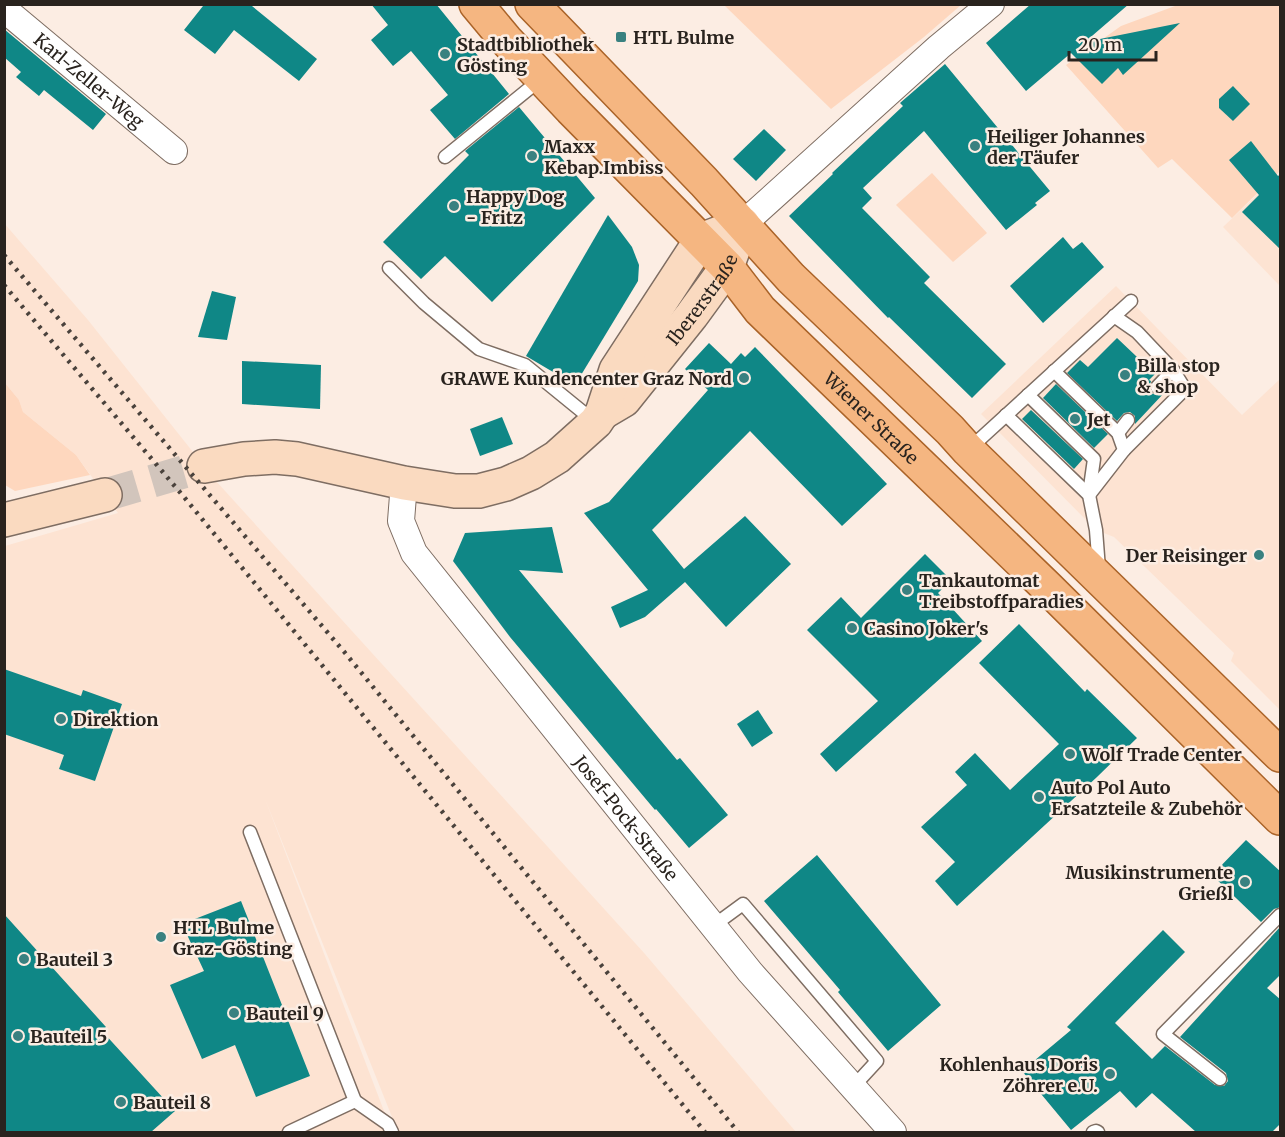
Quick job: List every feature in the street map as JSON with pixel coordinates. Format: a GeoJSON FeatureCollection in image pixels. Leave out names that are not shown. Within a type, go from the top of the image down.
{"type":"FeatureCollection","features":[{"type":"Feature","properties":{"kind":"main road","name":"Wiener Straße"},"geometry":{"type":"LineString","coordinates":[[476,4],[542,79],[727,267],[759,310],[1048,588],[1281,818]]}},
{"type":"Feature","properties":{"kind":"main road"},"geometry":{"type":"LineString","coordinates":[[532,4],[704,182],[791,278],[950,430],[1281,755]]}},
{"type":"Feature","properties":{"kind":"street"},"geometry":{"type":"LineString","coordinates":[[743,224],[939,47],[991,4]]}},
{"type":"Feature","properties":{"kind":"street","name":"Karl-Zeller-Weg"},"geometry":{"type":"LineString","coordinates":[[4,9],[174,151]]}},
{"type":"Feature","properties":{"kind":"street","name":"Ibererstraße"},"geometry":{"type":"LineString","coordinates":[[599,417],[616,370],[701,240],[743,224]]}},
{"type":"Feature","properties":{"kind":"street","name":"Ibererstraße"},"geometry":{"type":"LineString","coordinates":[[204,466],[244,459],[297,459],[404,483],[454,491],[479,490],[506,484],[531,473],[557,457],[599,417],[624,400],[727,267],[743,224]]}},
{"type":"Feature","properties":{"kind":"street","name":"Josef-Pock-Straße"},"geometry":{"type":"LineString","coordinates":[[404,483],[401,521],[414,553],[750,972],[893,1132]]}},
{"type":"Feature","properties":{"kind":"street"},"geometry":{"type":"LineString","coordinates":[[4,520],[105,495]]}},
{"type":"Feature","properties":{"kind":"lane"},"geometry":{"type":"LineString","coordinates":[[445,157],[542,79]]}},
{"type":"Feature","properties":{"kind":"lane"},"geometry":{"type":"LineString","coordinates":[[389,268],[424,303],[479,349],[525,365],[599,417]]}},
{"type":"Feature","properties":{"kind":"lane"},"geometry":{"type":"LineString","coordinates":[[969,450],[1131,301]]}},
{"type":"Feature","properties":{"kind":"lane"},"geometry":{"type":"LineString","coordinates":[[1089,495],[1124,450],[1185,389],[1173,370],[1137,332],[1114,316]]}},
{"type":"Feature","properties":{"kind":"lane"},"geometry":{"type":"LineString","coordinates":[[1157,387],[1173,370]]}},
{"type":"Feature","properties":{"kind":"lane"},"geometry":{"type":"LineString","coordinates":[[1054,371],[1118,433],[1124,450]]}},
{"type":"Feature","properties":{"kind":"lane"},"geometry":{"type":"LineString","coordinates":[[1028,395],[1094,459],[1089,495],[1096,530],[1100,579]]}},
{"type":"Feature","properties":{"kind":"lane"},"geometry":{"type":"LineString","coordinates":[[1006,415],[1089,495]]}},
{"type":"Feature","properties":{"kind":"lane"},"geometry":{"type":"LineString","coordinates":[[1118,433],[1128,420]]}},
{"type":"Feature","properties":{"kind":"lane"},"geometry":{"type":"LineString","coordinates":[[250,832],[355,1101],[388,1124],[392,1132]]}},
{"type":"Feature","properties":{"kind":"lane"},"geometry":{"type":"LineString","coordinates":[[713,926],[743,904],[877,1061],[853,1087]]}},
{"type":"Feature","properties":{"kind":"lane"},"geometry":{"type":"LineString","coordinates":[[1220,1079],[1163,1034],[1281,915]]}},
{"type":"Feature","properties":{"kind":"lane"},"geometry":{"type":"LineString","coordinates":[[289,1132],[355,1101]]}},
{"type":"Feature","properties":{"kind":"lane"},"geometry":{"type":"LineString","coordinates":[[1093,1132],[1098,1132]]}},
{"type":"Feature","properties":{"kind":"shaded area"},"geometry":{"type":"Polygon","coordinates":[[[724,5],[961,5],[924,37],[831,109],[724,5]]]}},
{"type":"Feature","properties":{"kind":"shaded area"},"geometry":{"type":"Polygon","coordinates":[[[1280,5],[1280,171],[1232,218],[1172,159],[1158,168],[1066,65],[1121,26],[1175,6],[1280,5]]]}},
{"type":"Feature","properties":{"kind":"shaded area"},"geometry":{"type":"Polygon","coordinates":[[[932,173],[987,233],[953,262],[896,205],[932,173]]]}},
{"type":"Feature","properties":{"kind":"shaded area"},"geometry":{"type":"Polygon","coordinates":[[[1280,173],[1280,286],[1223,227],[1280,173]]]}},
{"type":"Feature","properties":{"kind":"shaded area"},"geometry":{"type":"Polygon","coordinates":[[[4,223],[88,320],[216,481],[645,954],[796,1132],[398,1132],[265,799],[392,1132],[5,1132],[5,546],[118,513],[76,455],[23,412],[19,400],[5,383],[4,223]]]}},
{"type":"Feature","properties":{"kind":"shaded area"},"geometry":{"type":"Polygon","coordinates":[[[1116,286],[1242,415],[1280,379],[1280,710],[1231,661],[1234,653],[1114,537],[1096,530],[981,414],[1116,286]]]}},
{"type":"Feature","properties":{"kind":"shaded area"},"geometry":{"type":"Polygon","coordinates":[[[5,383],[19,400],[23,412],[76,455],[90,475],[15,491],[5,485],[5,383]]]}},
{"type":"Feature","properties":{"kind":"building"},"geometry":{"type":"Polygon","coordinates":[[[201,4],[253,4],[252,6],[317,59],[299,81],[234,30],[215,54],[184,30],[203,6],[201,4]]]}},
{"type":"Feature","properties":{"kind":"building"},"geometry":{"type":"Polygon","coordinates":[[[371,4],[436,4],[509,94],[455,139],[430,110],[448,95],[411,51],[393,66],[371,40],[388,25],[371,4]]]}},
{"type":"Feature","properties":{"kind":"building"},"geometry":{"type":"Polygon","coordinates":[[[1031,4],[1129,4],[1085,42],[1180,23],[1123,75],[1118,68],[1102,84],[1071,53],[1026,91],[986,43],[1031,4]]]}},
{"type":"Feature","properties":{"kind":"building"},"geometry":{"type":"Polygon","coordinates":[[[4,29],[106,114],[93,130],[44,90],[39,96],[16,77],[21,72],[4,57],[4,29]]]}},
{"type":"Feature","properties":{"kind":"building"},"geometry":{"type":"Polygon","coordinates":[[[945,64],[1050,191],[1035,203],[1037,205],[1006,230],[924,131],[863,188],[872,198],[862,208],[930,277],[924,283],[1006,364],[972,398],[888,318],[789,216],[903,106],[900,103],[945,64]]]}},
{"type":"Feature","properties":{"kind":"building"},"geometry":{"type":"Polygon","coordinates":[[[1233,86],[1250,104],[1233,121],[1219,108],[1219,99],[1233,86]]]}},
{"type":"Feature","properties":{"kind":"building"},"geometry":{"type":"Polygon","coordinates":[[[519,107],[595,198],[492,302],[445,256],[421,279],[383,242],[469,155],[465,151],[519,107]]]}},
{"type":"Feature","properties":{"kind":"building"},"geometry":{"type":"Polygon","coordinates":[[[764,129],[786,150],[756,181],[733,159],[764,129]]]}},
{"type":"Feature","properties":{"kind":"building"},"geometry":{"type":"Polygon","coordinates":[[[1251,141],[1278,176],[1281,174],[1281,250],[1242,212],[1259,195],[1229,160],[1251,141]]]}},
{"type":"Feature","properties":{"kind":"building"},"geometry":{"type":"Polygon","coordinates":[[[608,215],[632,247],[639,265],[638,281],[575,385],[526,356],[608,215]]]}},
{"type":"Feature","properties":{"kind":"building"},"geometry":{"type":"Polygon","coordinates":[[[1063,237],[1073,249],[1082,242],[1104,267],[1043,323],[1010,286],[1063,237]]]}},
{"type":"Feature","properties":{"kind":"building"},"geometry":{"type":"Polygon","coordinates":[[[212,291],[236,297],[227,340],[198,337],[212,291]]]}},
{"type":"Feature","properties":{"kind":"building"},"geometry":{"type":"Polygon","coordinates":[[[1117,338],[1155,374],[1149,380],[1151,381],[1149,389],[1151,393],[1156,395],[1164,393],[1135,424],[1135,416],[1130,412],[1124,413],[1117,421],[1067,373],[1080,360],[1088,367],[1117,338]]]}},
{"type":"Feature","properties":{"kind":"building"},"geometry":{"type":"Polygon","coordinates":[[[709,343],[731,364],[741,353],[745,357],[755,347],[887,484],[842,526],[750,431],[652,530],[684,569],[745,516],[791,564],[726,627],[685,582],[645,617],[620,628],[611,607],[648,590],[584,513],[609,502],[708,390],[685,369],[709,343]]]}},
{"type":"Feature","properties":{"kind":"building"},"geometry":{"type":"Polygon","coordinates":[[[242,361],[321,365],[320,409],[242,404],[242,361]]]}},
{"type":"Feature","properties":{"kind":"building"},"geometry":{"type":"Polygon","coordinates":[[[1056,384],[1108,434],[1094,448],[1043,398],[1056,384]]]}},
{"type":"Feature","properties":{"kind":"building"},"geometry":{"type":"Polygon","coordinates":[[[1031,410],[1083,459],[1074,469],[1022,419],[1031,410]]]}},
{"type":"Feature","properties":{"kind":"building"},"geometry":{"type":"Polygon","coordinates":[[[502,417],[513,444],[480,456],[470,429],[502,417]]]}},
{"type":"Feature","properties":{"kind":"building"},"geometry":{"type":"Polygon","coordinates":[[[552,527],[563,573],[519,570],[677,760],[680,758],[728,815],[689,848],[510,637],[453,561],[465,533],[552,527]]]}},
{"type":"Feature","properties":{"kind":"building"},"geometry":{"type":"Polygon","coordinates":[[[925,554],[951,580],[938,593],[982,641],[836,772],[820,754],[878,701],[807,630],[841,597],[861,618],[925,554]]]}},
{"type":"Feature","properties":{"kind":"building","name":"Auto Pol Auto Ersatzteile & Zubehör"},"geometry":{"type":"Polygon","coordinates":[[[1019,624],[1085,692],[1087,689],[1137,738],[957,906],[935,881],[955,862],[921,827],[967,785],[955,772],[975,753],[1010,790],[1059,744],[979,663],[1019,624]]]}},
{"type":"Feature","properties":{"kind":"building","name":"Direktion"},"geometry":{"type":"Polygon","coordinates":[[[4,669],[81,696],[83,690],[122,704],[95,781],[59,769],[64,755],[4,734],[4,669]]]}},
{"type":"Feature","properties":{"kind":"building"},"geometry":{"type":"Polygon","coordinates":[[[758,710],[773,733],[752,747],[737,724],[758,710]]]}},
{"type":"Feature","properties":{"kind":"building","name":"Musikinstrumente Grießl"},"geometry":{"type":"Polygon","coordinates":[[[1246,840],[1281,872],[1281,907],[1274,909],[1261,922],[1212,875],[1246,840]]]}},
{"type":"Feature","properties":{"kind":"building"},"geometry":{"type":"Polygon","coordinates":[[[817,855],[941,1005],[888,1051],[838,992],[840,990],[764,901],[817,855]]]}},
{"type":"Feature","properties":{"kind":"building","name":"Bauteil 9"},"geometry":{"type":"Polygon","coordinates":[[[241,901],[310,1076],[256,1097],[235,1045],[202,1059],[170,985],[204,971],[182,924],[241,901]]]}},
{"type":"Feature","properties":{"kind":"building"},"geometry":{"type":"Polygon","coordinates":[[[4,914],[106,1027],[102,1031],[175,1111],[151,1132],[4,1132],[4,914]]]}},
{"type":"Feature","properties":{"kind":"building"},"geometry":{"type":"Polygon","coordinates":[[[1281,926],[1281,974],[1267,988],[1281,1000],[1281,1123],[1272,1132],[1196,1132],[1152,1093],[1136,1108],[1120,1091],[1071,1130],[1022,1071],[1071,1030],[1067,1027],[1163,930],[1185,952],[1115,1023],[1152,1059],[1165,1046],[1215,1085],[1224,1086],[1228,1081],[1226,1073],[1180,1037],[1281,926]]]}},
{"type":"Feature","properties":{"kind":"tunnel"},"geometry":{"type":"LineString","coordinates":[[105,495],[204,466]]}},
{"type":"Feature","properties":{"kind":"railway"},"geometry":{"type":"LineString","coordinates":[[4,255],[346,654],[738,1132]]}},
{"type":"Feature","properties":{"kind":"railway"},"geometry":{"type":"LineString","coordinates":[[4,285],[184,497],[705,1132]]}},
{"type":"Feature","properties":{"kind":"place","name":"HTL Bulme"},"geometry":{"type":"Point","coordinates":[621,37]}},
{"type":"Feature","properties":{"kind":"place","name":"Stadtbibliothek Gösting"},"geometry":{"type":"Point","coordinates":[445,54]}},
{"type":"Feature","properties":{"kind":"place","name":"Heiliger Johannes der Täufer"},"geometry":{"type":"Point","coordinates":[975,146]}},
{"type":"Feature","properties":{"kind":"place","name":"Maxx Kebap.Imbiss"},"geometry":{"type":"Point","coordinates":[532,156]}},
{"type":"Feature","properties":{"kind":"place","name":"Happy Dog - Fritz"},"geometry":{"type":"Point","coordinates":[454,206]}},
{"type":"Feature","properties":{"kind":"place","name":"Billa stop & shop"},"geometry":{"type":"Point","coordinates":[1125,375]}},
{"type":"Feature","properties":{"kind":"place","name":"GRAWE Kundencenter Graz Nord"},"geometry":{"type":"Point","coordinates":[744,378]}},
{"type":"Feature","properties":{"kind":"place","name":"Jet"},"geometry":{"type":"Point","coordinates":[1075,419]}},
{"type":"Feature","properties":{"kind":"place","name":"Der Reisinger"},"geometry":{"type":"Point","coordinates":[1259,555]}},
{"type":"Feature","properties":{"kind":"place","name":"Tankautomat Treibstoffparadies"},"geometry":{"type":"Point","coordinates":[907,590]}},
{"type":"Feature","properties":{"kind":"place","name":"Casino Joker's"},"geometry":{"type":"Point","coordinates":[852,628]}},
{"type":"Feature","properties":{"kind":"place","name":"Direktion"},"geometry":{"type":"Point","coordinates":[61,719]}},
{"type":"Feature","properties":{"kind":"place","name":"Wolf Trade Center"},"geometry":{"type":"Point","coordinates":[1070,754]}},
{"type":"Feature","properties":{"kind":"place","name":"Auto Pol Auto Ersatzteile & Zubehör"},"geometry":{"type":"Point","coordinates":[1039,797]}},
{"type":"Feature","properties":{"kind":"place","name":"Musikinstrumente Grießl"},"geometry":{"type":"Point","coordinates":[1245,882]}},
{"type":"Feature","properties":{"kind":"place","name":"HTL Bulme Graz-Gösting"},"geometry":{"type":"Point","coordinates":[161,937]}},
{"type":"Feature","properties":{"kind":"place","name":"Bauteil 3"},"geometry":{"type":"Point","coordinates":[24,959]}},
{"type":"Feature","properties":{"kind":"place","name":"Bauteil 9"},"geometry":{"type":"Point","coordinates":[234,1013]}},
{"type":"Feature","properties":{"kind":"place","name":"Bauteil 5"},"geometry":{"type":"Point","coordinates":[18,1036]}},
{"type":"Feature","properties":{"kind":"place","name":"Kohlenhaus Doris Zöhrer e.U."},"geometry":{"type":"Point","coordinates":[1110,1074]}},
{"type":"Feature","properties":{"kind":"place","name":"Bauteil 8"},"geometry":{"type":"Point","coordinates":[121,1102]}}]}
